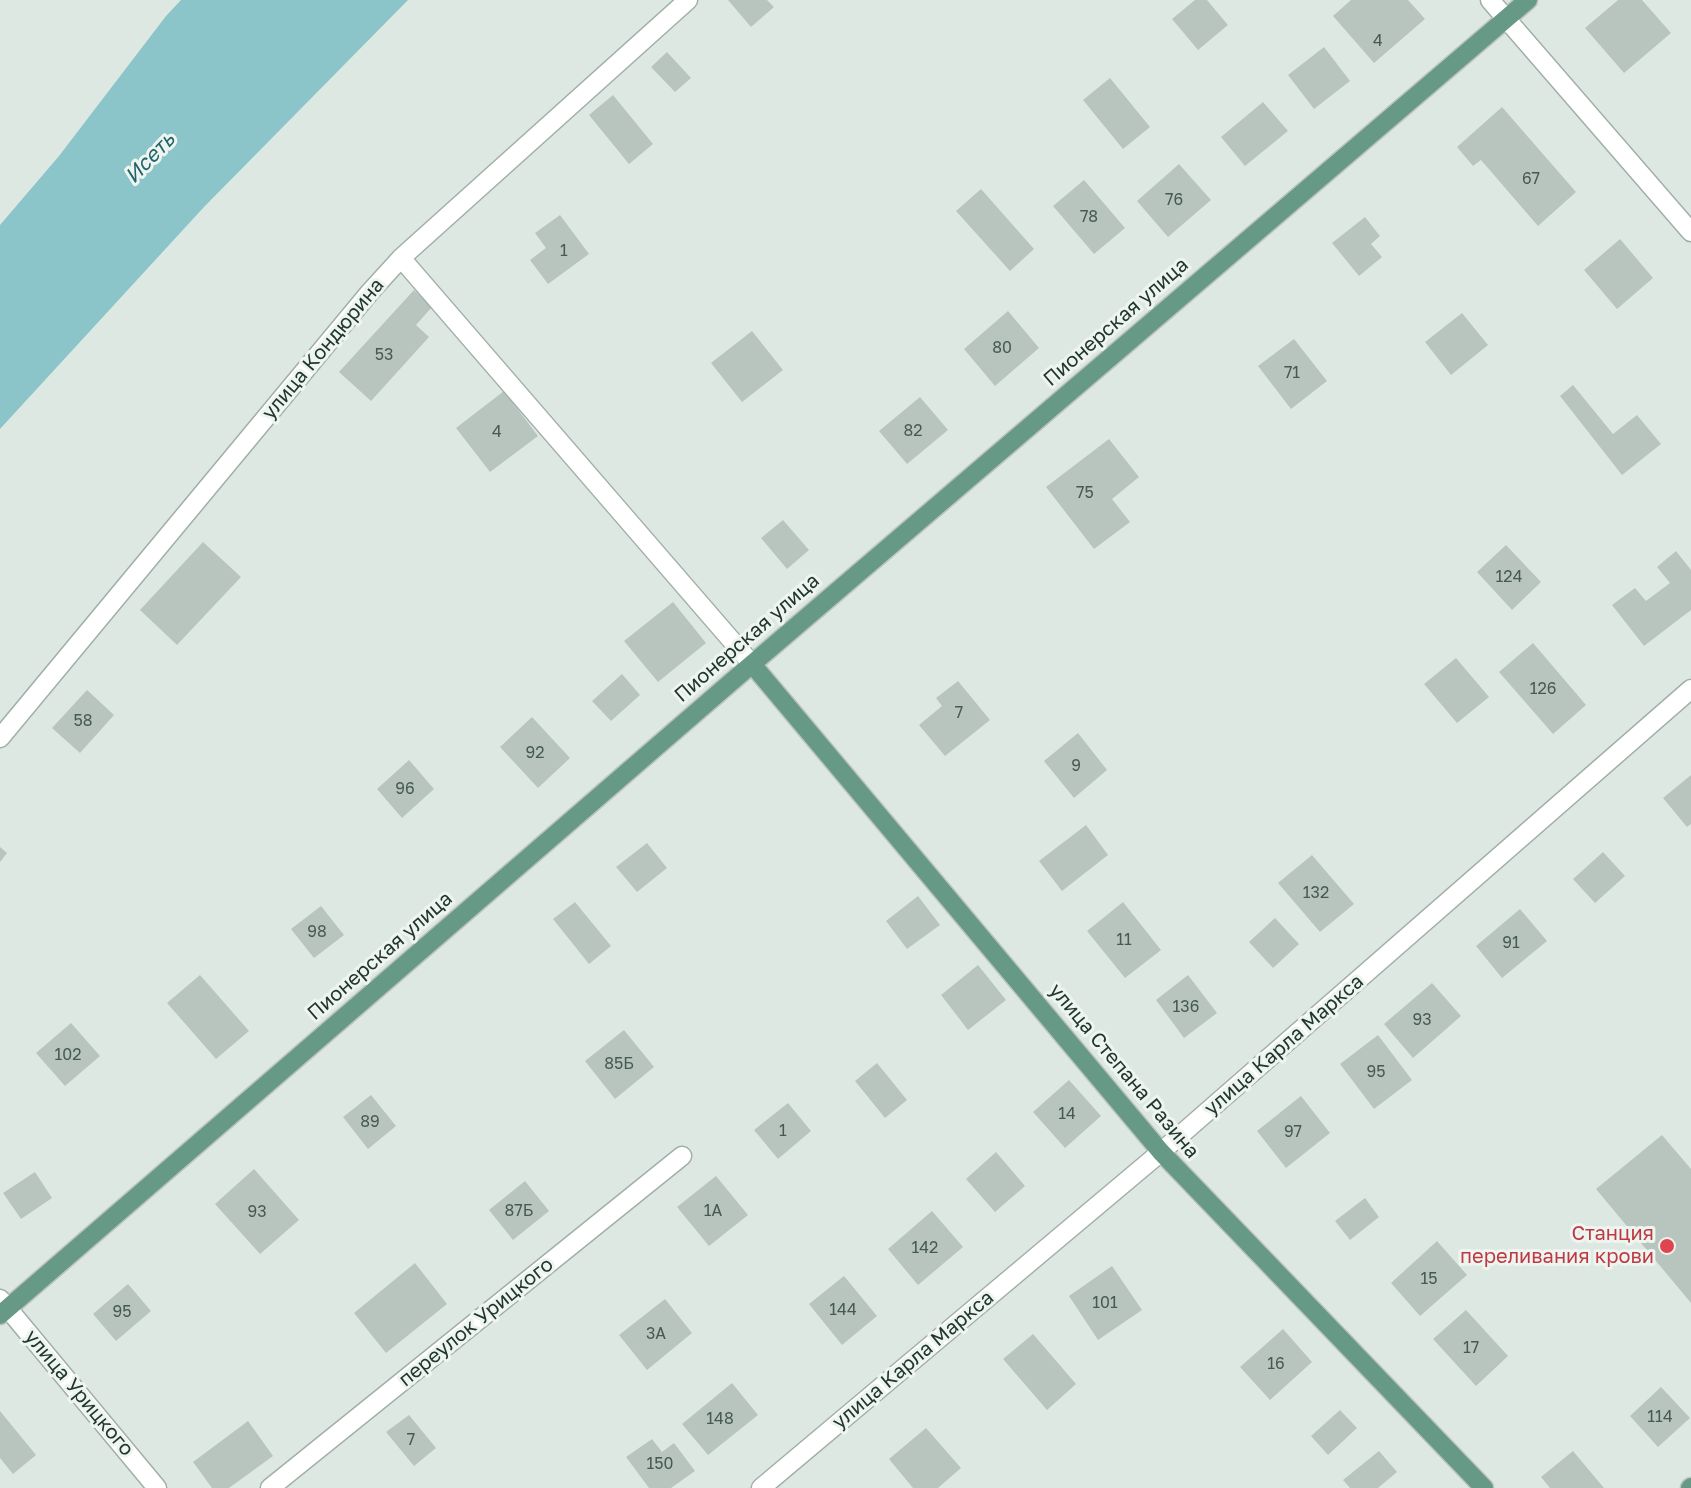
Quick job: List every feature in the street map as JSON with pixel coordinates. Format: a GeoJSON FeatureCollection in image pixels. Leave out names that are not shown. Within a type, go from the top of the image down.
{"type":"FeatureCollection","features":[{"type":"Feature","properties":{"kind":"main road","name":"Пионерская улица"},"geometry":{"type":"LineString","coordinates":[[3,1307],[1528,0]]}},
{"type":"Feature","properties":{"kind":"main road","name":"улица Степана Разина"},"geometry":{"type":"LineString","coordinates":[[752,664],[1161,1152],[1484,1488]]}},
{"type":"Feature","properties":{"kind":"street","name":"улица Кондюрина"},"geometry":{"type":"LineString","coordinates":[[0,738],[370,292],[401,258],[688,0]]}},
{"type":"Feature","properties":{"kind":"street"},"geometry":{"type":"LineString","coordinates":[[1490,0],[1691,232]]}},
{"type":"Feature","properties":{"kind":"street"},"geometry":{"type":"LineString","coordinates":[[401,258],[752,664]]}},
{"type":"Feature","properties":{"kind":"street","name":"улица Карла Маркса"},"geometry":{"type":"LineString","coordinates":[[761,1488],[1161,1152],[1691,689]]}},
{"type":"Feature","properties":{"kind":"street","name":"переулок Урицкого"},"geometry":{"type":"LineString","coordinates":[[270,1488],[682,1156]]}},
{"type":"Feature","properties":{"kind":"street","name":"улица Урицкого"},"geometry":{"type":"LineString","coordinates":[[3,1307],[157,1488]]}},
{"type":"Feature","properties":{"kind":"water","name":"Исеть"},"geometry":{"type":"Polygon","coordinates":[[[181,0],[408,0],[204,207],[0,429],[0,225],[59,156],[166,16],[181,0]]]}},
{"type":"Feature","properties":{"kind":"building"},"geometry":{"type":"Polygon","coordinates":[[[728,0],[767,0],[774,7],[751,27],[728,0]]]}},
{"type":"Feature","properties":{"kind":"building"},"geometry":{"type":"Polygon","coordinates":[[[1195,0],[1207,0],[1228,25],[1198,50],[1172,19],[1195,0]]]}},
{"type":"Feature","properties":{"kind":"building"},"geometry":{"type":"Polygon","coordinates":[[[1351,0],[1408,0],[1425,19],[1374,63],[1333,16],[1351,0]]]}},
{"type":"Feature","properties":{"kind":"building"},"geometry":{"type":"Polygon","coordinates":[[[1618,0],[1642,0],[1671,33],[1624,73],[1585,28],[1618,0]]]}},
{"type":"Feature","properties":{"kind":"building"},"geometry":{"type":"Polygon","coordinates":[[[1324,47],[1350,81],[1314,109],[1288,75],[1324,47]]]}},
{"type":"Feature","properties":{"kind":"building"},"geometry":{"type":"Polygon","coordinates":[[[667,52],[691,78],[675,92],[651,67],[667,52]]]}},
{"type":"Feature","properties":{"kind":"building"},"geometry":{"type":"Polygon","coordinates":[[[1110,78],[1150,127],[1123,149],[1083,100],[1110,78]]]}},
{"type":"Feature","properties":{"kind":"building"},"geometry":{"type":"Polygon","coordinates":[[[613,95],[653,144],[629,164],[589,115],[613,95]]]}},
{"type":"Feature","properties":{"kind":"building"},"geometry":{"type":"Polygon","coordinates":[[[1263,102],[1288,131],[1245,166],[1221,137],[1263,102]]]}},
{"type":"Feature","properties":{"kind":"building"},"geometry":{"type":"Polygon","coordinates":[[[1502,107],[1576,192],[1538,226],[1481,160],[1473,166],[1457,147],[1502,107]]]}},
{"type":"Feature","properties":{"kind":"building"},"geometry":{"type":"Polygon","coordinates":[[[1179,164],[1211,200],[1168,237],[1137,201],[1179,164]]]}},
{"type":"Feature","properties":{"kind":"building"},"geometry":{"type":"Polygon","coordinates":[[[1084,180],[1125,228],[1094,254],[1053,206],[1084,180]]]}},
{"type":"Feature","properties":{"kind":"building"},"geometry":{"type":"Polygon","coordinates":[[[981,189],[1034,249],[1010,271],[956,211],[981,189]]]}},
{"type":"Feature","properties":{"kind":"building"},"geometry":{"type":"Polygon","coordinates":[[[560,215],[589,254],[548,284],[530,260],[546,248],[535,233],[560,215]]]}},
{"type":"Feature","properties":{"kind":"building"},"geometry":{"type":"Polygon","coordinates":[[[1365,217],[1380,236],[1371,244],[1382,257],[1359,276],[1332,243],[1365,217]]]}},
{"type":"Feature","properties":{"kind":"building"},"geometry":{"type":"Polygon","coordinates":[[[1620,239],[1653,278],[1617,309],[1584,270],[1620,239]]]}},
{"type":"Feature","properties":{"kind":"building"},"geometry":{"type":"Polygon","coordinates":[[[414,290],[432,307],[416,325],[429,337],[371,401],[339,372],[414,290]]]}},
{"type":"Feature","properties":{"kind":"building"},"geometry":{"type":"Polygon","coordinates":[[[1008,311],[1039,348],[995,386],[964,349],[1008,311]]]}},
{"type":"Feature","properties":{"kind":"building"},"geometry":{"type":"Polygon","coordinates":[[[1462,313],[1488,345],[1451,375],[1425,342],[1462,313]]]}},
{"type":"Feature","properties":{"kind":"building"},"geometry":{"type":"Polygon","coordinates":[[[752,331],[783,370],[742,402],[711,363],[752,331]]]}},
{"type":"Feature","properties":{"kind":"building"},"geometry":{"type":"Polygon","coordinates":[[[1294,339],[1327,381],[1291,409],[1258,366],[1294,339]]]}},
{"type":"Feature","properties":{"kind":"building"},"geometry":{"type":"Polygon","coordinates":[[[1573,385],[1613,434],[1637,415],[1661,444],[1622,475],[1560,396],[1573,385]]]}},
{"type":"Feature","properties":{"kind":"building"},"geometry":{"type":"Polygon","coordinates":[[[504,391],[538,436],[490,472],[456,428],[504,391]]]}},
{"type":"Feature","properties":{"kind":"building"},"geometry":{"type":"Polygon","coordinates":[[[920,397],[948,430],[907,464],[879,431],[920,397]]]}},
{"type":"Feature","properties":{"kind":"building"},"geometry":{"type":"Polygon","coordinates":[[[1109,439],[1139,477],[1112,499],[1130,522],[1094,549],[1046,487],[1109,439]]]}},
{"type":"Feature","properties":{"kind":"building"},"geometry":{"type":"Polygon","coordinates":[[[783,520],[809,550],[787,569],[761,538],[783,520]]]}},
{"type":"Feature","properties":{"kind":"building"},"geometry":{"type":"Polygon","coordinates":[[[203,542],[241,577],[177,645],[140,610],[203,542]]]}},
{"type":"Feature","properties":{"kind":"building"},"geometry":{"type":"Polygon","coordinates":[[[1506,545],[1541,582],[1512,610],[1477,572],[1506,545]]]}},
{"type":"Feature","properties":{"kind":"building"},"geometry":{"type":"Polygon","coordinates":[[[1676,551],[1691,570],[1691,610],[1644,646],[1612,605],[1635,588],[1646,601],[1670,583],[1657,567],[1676,551]]]}},
{"type":"Feature","properties":{"kind":"building"},"geometry":{"type":"Polygon","coordinates":[[[673,602],[706,643],[658,682],[624,641],[673,602]]]}},
{"type":"Feature","properties":{"kind":"building"},"geometry":{"type":"Polygon","coordinates":[[[1533,643],[1586,705],[1553,734],[1499,672],[1533,643]]]}},
{"type":"Feature","properties":{"kind":"building"},"geometry":{"type":"Polygon","coordinates":[[[1456,658],[1489,697],[1457,723],[1424,684],[1456,658]]]}},
{"type":"Feature","properties":{"kind":"building"},"geometry":{"type":"Polygon","coordinates":[[[622,674],[640,695],[611,721],[592,701],[622,674]]]}},
{"type":"Feature","properties":{"kind":"building"},"geometry":{"type":"Polygon","coordinates":[[[958,681],[990,720],[945,756],[919,725],[942,706],[936,698],[958,681]]]}},
{"type":"Feature","properties":{"kind":"building"},"geometry":{"type":"Polygon","coordinates":[[[87,690],[114,715],[80,753],[52,728],[87,690]]]}},
{"type":"Feature","properties":{"kind":"building"},"geometry":{"type":"Polygon","coordinates":[[[532,717],[570,758],[538,788],[500,747],[532,717]]]}},
{"type":"Feature","properties":{"kind":"building"},"geometry":{"type":"Polygon","coordinates":[[[1078,733],[1107,770],[1074,798],[1044,761],[1078,733]]]}},
{"type":"Feature","properties":{"kind":"building"},"geometry":{"type":"Polygon","coordinates":[[[409,760],[434,789],[402,818],[377,789],[409,760]]]}},
{"type":"Feature","properties":{"kind":"building"},"geometry":{"type":"Polygon","coordinates":[[[1691,775],[1691,824],[1687,827],[1663,798],[1691,775]]]}},
{"type":"Feature","properties":{"kind":"building"},"geometry":{"type":"Polygon","coordinates":[[[1086,825],[1108,855],[1062,891],[1039,861],[1086,825]]]}},
{"type":"Feature","properties":{"kind":"building"},"geometry":{"type":"Polygon","coordinates":[[[647,843],[667,868],[637,892],[616,867],[647,843]]]}},
{"type":"Feature","properties":{"kind":"building"},"geometry":{"type":"Polygon","coordinates":[[[0,847],[7,853],[0,862],[0,847]]]}},
{"type":"Feature","properties":{"kind":"building"},"geometry":{"type":"Polygon","coordinates":[[[1603,852],[1625,876],[1595,903],[1573,879],[1603,852]]]}},
{"type":"Feature","properties":{"kind":"building"},"geometry":{"type":"Polygon","coordinates":[[[1312,855],[1354,904],[1320,932],[1278,883],[1312,855]]]}},
{"type":"Feature","properties":{"kind":"building"},"geometry":{"type":"Polygon","coordinates":[[[918,896],[940,925],[907,949],[886,921],[918,896]]]}},
{"type":"Feature","properties":{"kind":"building"},"geometry":{"type":"Polygon","coordinates":[[[575,902],[611,946],[589,964],[553,919],[575,902]]]}},
{"type":"Feature","properties":{"kind":"building"},"geometry":{"type":"Polygon","coordinates":[[[1123,902],[1161,950],[1125,978],[1087,931],[1123,902]]]}},
{"type":"Feature","properties":{"kind":"building"},"geometry":{"type":"Polygon","coordinates":[[[321,906],[344,935],[314,958],[291,929],[321,906]]]}},
{"type":"Feature","properties":{"kind":"building"},"geometry":{"type":"Polygon","coordinates":[[[1520,909],[1547,941],[1502,978],[1476,946],[1520,909]]]}},
{"type":"Feature","properties":{"kind":"building"},"geometry":{"type":"Polygon","coordinates":[[[1275,918],[1299,944],[1273,968],[1249,942],[1275,918]]]}},
{"type":"Feature","properties":{"kind":"building"},"geometry":{"type":"Polygon","coordinates":[[[978,965],[1006,1000],[968,1030],[941,995],[978,965]]]}},
{"type":"Feature","properties":{"kind":"building"},"geometry":{"type":"Polygon","coordinates":[[[200,975],[249,1031],[216,1059],[167,1003],[200,975]]]}},
{"type":"Feature","properties":{"kind":"building"},"geometry":{"type":"Polygon","coordinates":[[[1188,975],[1217,1013],[1184,1038],[1156,1000],[1188,975]]]}},
{"type":"Feature","properties":{"kind":"building"},"geometry":{"type":"Polygon","coordinates":[[[1432,983],[1461,1016],[1413,1058],[1384,1024],[1432,983]]]}},
{"type":"Feature","properties":{"kind":"building"},"geometry":{"type":"Polygon","coordinates":[[[71,1023],[100,1056],[65,1086],[36,1053],[71,1023]]]}},
{"type":"Feature","properties":{"kind":"building"},"geometry":{"type":"Polygon","coordinates":[[[624,1030],[654,1067],[615,1099],[585,1061],[624,1030]]]}},
{"type":"Feature","properties":{"kind":"building"},"geometry":{"type":"Polygon","coordinates":[[[1378,1035],[1412,1080],[1374,1109],[1340,1064],[1378,1035]]]}},
{"type":"Feature","properties":{"kind":"building"},"geometry":{"type":"Polygon","coordinates":[[[877,1063],[907,1100],[885,1118],[855,1081],[877,1063]]]}},
{"type":"Feature","properties":{"kind":"building"},"geometry":{"type":"Polygon","coordinates":[[[1069,1080],[1101,1116],[1065,1148],[1033,1112],[1069,1080]]]}},
{"type":"Feature","properties":{"kind":"building"},"geometry":{"type":"Polygon","coordinates":[[[371,1095],[396,1126],[368,1149],[343,1117],[371,1095]]]}},
{"type":"Feature","properties":{"kind":"building"},"geometry":{"type":"Polygon","coordinates":[[[1301,1096],[1330,1133],[1286,1168],[1257,1131],[1301,1096]]]}},
{"type":"Feature","properties":{"kind":"building"},"geometry":{"type":"Polygon","coordinates":[[[788,1103],[811,1131],[778,1159],[754,1130],[788,1103]]]}},
{"type":"Feature","properties":{"kind":"building","name":"Станция переливания крови"},"geometry":{"type":"Polygon","coordinates":[[[1662,1135],[1691,1169],[1691,1303],[1596,1189],[1662,1135]]]}},
{"type":"Feature","properties":{"kind":"building"},"geometry":{"type":"Polygon","coordinates":[[[996,1152],[1025,1186],[995,1212],[966,1179],[996,1152]]]}},
{"type":"Feature","properties":{"kind":"building"},"geometry":{"type":"Polygon","coordinates":[[[254,1169],[299,1220],[260,1254],[215,1204],[254,1169]]]}},
{"type":"Feature","properties":{"kind":"building"},"geometry":{"type":"Polygon","coordinates":[[[35,1172],[52,1198],[21,1219],[3,1193],[35,1172]]]}},
{"type":"Feature","properties":{"kind":"building"},"geometry":{"type":"Polygon","coordinates":[[[716,1176],[748,1215],[709,1246],[677,1207],[716,1176]]]}},
{"type":"Feature","properties":{"kind":"building"},"geometry":{"type":"Polygon","coordinates":[[[525,1181],[549,1211],[513,1240],[489,1210],[525,1181]]]}},
{"type":"Feature","properties":{"kind":"building"},"geometry":{"type":"Polygon","coordinates":[[[1365,1198],[1379,1217],[1350,1240],[1335,1221],[1365,1198]]]}},
{"type":"Feature","properties":{"kind":"building"},"geometry":{"type":"Polygon","coordinates":[[[932,1211],[963,1247],[918,1285],[888,1249],[932,1211]]]}},
{"type":"Feature","properties":{"kind":"building"},"geometry":{"type":"Polygon","coordinates":[[[1437,1241],[1467,1275],[1420,1316],[1391,1283],[1437,1241]]]}},
{"type":"Feature","properties":{"kind":"building"},"geometry":{"type":"Polygon","coordinates":[[[415,1263],[447,1304],[386,1353],[354,1313],[415,1263]]]}},
{"type":"Feature","properties":{"kind":"building"},"geometry":{"type":"Polygon","coordinates":[[[1112,1266],[1142,1310],[1098,1340],[1069,1296],[1112,1266]]]}},
{"type":"Feature","properties":{"kind":"building"},"geometry":{"type":"Polygon","coordinates":[[[844,1276],[877,1316],[842,1345],[809,1304],[844,1276]]]}},
{"type":"Feature","properties":{"kind":"building"},"geometry":{"type":"Polygon","coordinates":[[[128,1284],[151,1311],[116,1341],[93,1314],[128,1284]]]}},
{"type":"Feature","properties":{"kind":"building"},"geometry":{"type":"Polygon","coordinates":[[[665,1299],[692,1333],[647,1370],[619,1335],[665,1299]]]}},
{"type":"Feature","properties":{"kind":"building"},"geometry":{"type":"Polygon","coordinates":[[[1466,1310],[1508,1356],[1476,1386],[1433,1339],[1466,1310]]]}},
{"type":"Feature","properties":{"kind":"building"},"geometry":{"type":"Polygon","coordinates":[[[1283,1329],[1312,1362],[1270,1400],[1240,1367],[1283,1329]]]}},
{"type":"Feature","properties":{"kind":"building"},"geometry":{"type":"Polygon","coordinates":[[[1033,1334],[1076,1384],[1047,1410],[1003,1359],[1033,1334]]]}},
{"type":"Feature","properties":{"kind":"building"},"geometry":{"type":"Polygon","coordinates":[[[732,1383],[758,1415],[708,1455],[682,1424],[732,1383]]]}},
{"type":"Feature","properties":{"kind":"building"},"geometry":{"type":"Polygon","coordinates":[[[1661,1387],[1690,1418],[1658,1447],[1630,1416],[1661,1387]]]}},
{"type":"Feature","properties":{"kind":"building"},"geometry":{"type":"Polygon","coordinates":[[[1340,1410],[1357,1428],[1328,1455],[1311,1436],[1340,1410]]]}},
{"type":"Feature","properties":{"kind":"building"},"geometry":{"type":"Polygon","coordinates":[[[0,1411],[36,1455],[13,1474],[0,1458],[0,1411]]]}},
{"type":"Feature","properties":{"kind":"building"},"geometry":{"type":"Polygon","coordinates":[[[409,1415],[436,1448],[414,1466],[386,1432],[409,1415]]]}},
{"type":"Feature","properties":{"kind":"building"},"geometry":{"type":"Polygon","coordinates":[[[248,1421],[273,1456],[229,1488],[212,1488],[193,1462],[248,1421]]]}},
{"type":"Feature","properties":{"kind":"building"},"geometry":{"type":"Polygon","coordinates":[[[926,1428],[961,1468],[938,1488],[913,1488],[889,1459],[926,1428]]]}},
{"type":"Feature","properties":{"kind":"building"},"geometry":{"type":"Polygon","coordinates":[[[652,1439],[662,1452],[674,1443],[695,1471],[671,1488],[649,1488],[626,1457],[652,1439]]]}},
{"type":"Feature","properties":{"kind":"building"},"geometry":{"type":"Polygon","coordinates":[[[1379,1451],[1397,1472],[1378,1488],[1350,1488],[1343,1480],[1379,1451]]]}},
{"type":"Feature","properties":{"kind":"building"},"geometry":{"type":"Polygon","coordinates":[[[1573,1451],[1604,1488],[1550,1488],[1541,1477],[1573,1451]]]}},
{"type":"Feature","properties":{"kind":"place","name":"Станция переливания крови"},"geometry":{"type":"Point","coordinates":[1667,1246]}}]}
